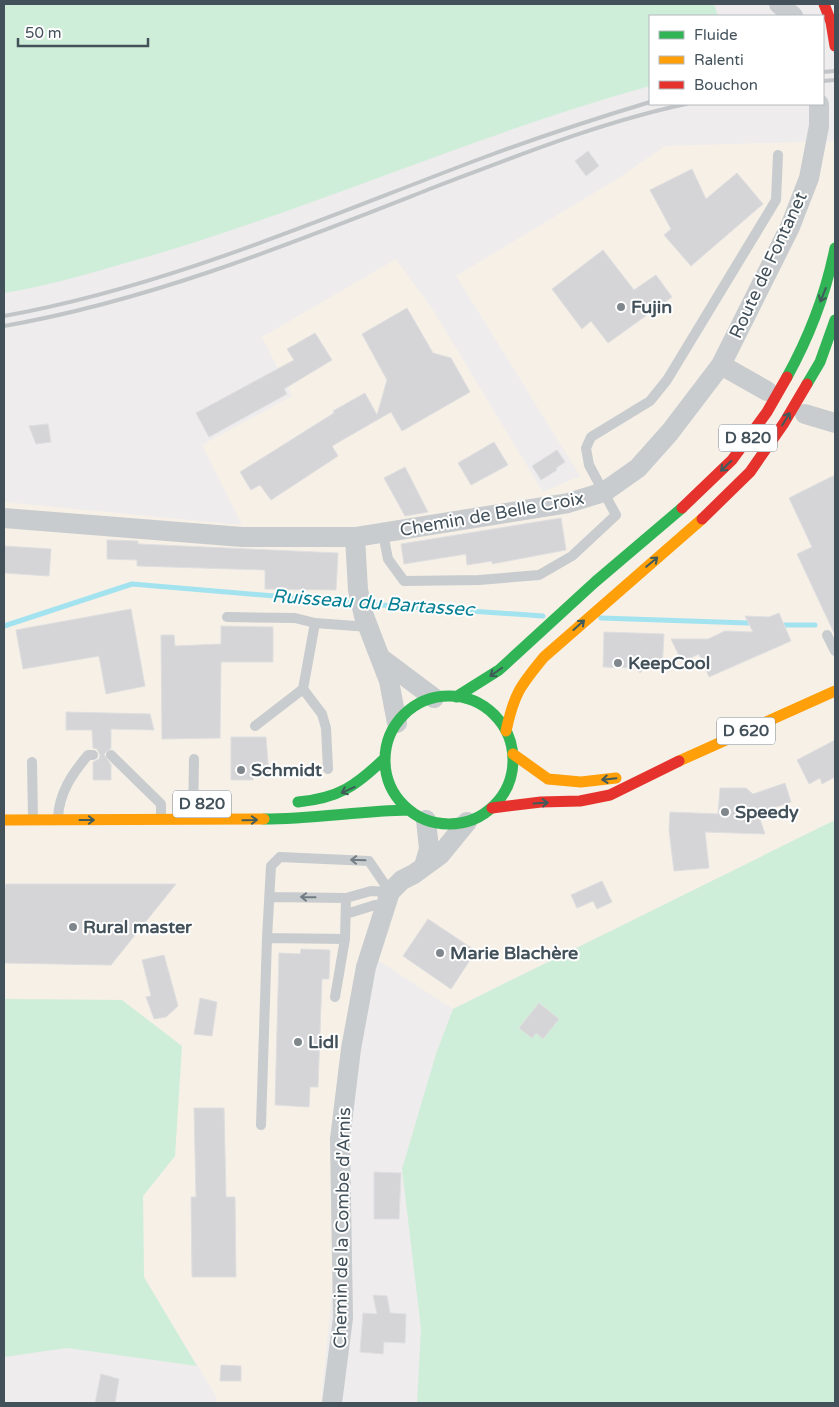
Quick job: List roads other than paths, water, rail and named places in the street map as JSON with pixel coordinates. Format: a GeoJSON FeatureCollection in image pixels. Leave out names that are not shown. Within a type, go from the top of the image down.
{"type":"FeatureCollection","features":[{"type":"Feature","properties":{"kind":"main road"},"geometry":{"type":"LineString","coordinates":[[824,4],[835,46]]}},
{"type":"Feature","properties":{"kind":"main road","name":"D 820"},"geometry":{"type":"LineString","coordinates":[[456,697],[499,670],[595,582],[674,516],[732,460],[766,412],[800,352],[829,279],[835,248]]}},
{"type":"Feature","properties":{"kind":"main road","name":"D 820"},"geometry":{"type":"LineString","coordinates":[[506,731],[513,700],[524,682],[544,657],[614,594],[688,533],[750,472],[784,423],[820,362],[835,320]]}},
{"type":"Feature","properties":{"kind":"main road","name":"D 620"},"geometry":{"type":"LineString","coordinates":[[492,808],[541,802],[580,802],[610,795],[657,771],[835,691]]}},
{"type":"Feature","properties":{"kind":"main road"},"geometry":{"type":"LineString","coordinates":[[456,697],[476,702],[494,714],[506,731],[513,754],[512,774],[505,792],[492,808],[467,822],[453,824],[426,820],[408,810],[395,795],[387,777],[385,758],[388,740],[397,723],[407,712],[420,703],[434,698],[456,697]]}},
{"type":"Feature","properties":{"kind":"main road","name":"D 620"},"geometry":{"type":"LineString","coordinates":[[513,754],[548,779],[581,782],[657,771]]}},
{"type":"Feature","properties":{"kind":"main road"},"geometry":{"type":"LineString","coordinates":[[290,802],[325,800],[356,786],[385,758]]}},
{"type":"Feature","properties":{"kind":"main road"},"geometry":{"type":"LineString","coordinates":[[17,803],[77,803]]}},
{"type":"Feature","properties":{"kind":"main road","name":"D 820"},"geometry":{"type":"LineString","coordinates":[[142,804],[189,804]]}},
{"type":"Feature","properties":{"kind":"main road","name":"D 820"},"geometry":{"type":"LineString","coordinates":[[4,820],[307,819],[367,811],[408,810]]}},
{"type":"Feature","properties":{"kind":"street"},"geometry":{"type":"LineString","coordinates":[[779,4],[792,15]]}},
{"type":"Feature","properties":{"kind":"street","name":"Route de Fontanet"},"geometry":{"type":"LineString","coordinates":[[721,365],[790,227],[809,178],[819,126],[819,105]]}},
{"type":"Feature","properties":{"kind":"street"},"geometry":{"type":"LineString","coordinates":[[721,365],[767,391]]}},
{"type":"Feature","properties":{"kind":"street","name":"Chemin de Belle Croix"},"geometry":{"type":"LineString","coordinates":[[4,518],[242,536],[355,537],[384,534],[568,503],[604,492],[638,468],[670,432],[721,365]]}},
{"type":"Feature","properties":{"kind":"street"},"geometry":{"type":"LineString","coordinates":[[805,414],[835,423]]}},
{"type":"Feature","properties":{"kind":"street"},"geometry":{"type":"LineString","coordinates":[[355,537],[358,590],[389,681],[397,723]]}},
{"type":"Feature","properties":{"kind":"street"},"geometry":{"type":"LineString","coordinates":[[382,659],[434,698]]}},
{"type":"Feature","properties":{"kind":"street"},"geometry":{"type":"LineString","coordinates":[[424,866],[429,849],[426,820]]}},
{"type":"Feature","properties":{"kind":"street"},"geometry":{"type":"LineString","coordinates":[[388,898],[402,880],[440,855],[467,822]]}},
{"type":"Feature","properties":{"kind":"street","name":"Chemin de la Combe d'Arnis"},"geometry":{"type":"LineString","coordinates":[[332,1403],[343,1318],[340,1139],[351,1049],[366,967],[388,898]]}},
{"type":"Feature","properties":{"kind":"lane"},"geometry":{"type":"LineString","coordinates":[[384,534],[388,559],[404,581],[479,580],[539,575],[572,556],[616,515],[589,465],[586,448],[591,437],[650,401],[667,380],[776,200],[778,155]]}},
{"type":"Feature","properties":{"kind":"lane"},"geometry":{"type":"LineString","coordinates":[[227,617],[295,618],[315,623],[367,621]]}},
{"type":"Feature","properties":{"kind":"lane"},"geometry":{"type":"LineString","coordinates":[[255,726],[303,689],[315,623]]}},
{"type":"Feature","properties":{"kind":"lane"},"geometry":{"type":"LineString","coordinates":[[827,635],[835,651]]}},
{"type":"Feature","properties":{"kind":"lane"},"geometry":{"type":"LineString","coordinates":[[303,689],[322,714],[326,728],[328,769]]}},
{"type":"Feature","properties":{"kind":"lane"},"geometry":{"type":"LineString","coordinates":[[33,820],[88,756],[93,755]]}},
{"type":"Feature","properties":{"kind":"lane"},"geometry":{"type":"LineString","coordinates":[[111,755],[161,804],[161,820]]}},
{"type":"Feature","properties":{"kind":"lane"},"geometry":{"type":"LineString","coordinates":[[193,820],[189,804],[194,759]]}},
{"type":"Feature","properties":{"kind":"lane"},"geometry":{"type":"LineString","coordinates":[[32,762],[46,803],[58,820]]}},
{"type":"Feature","properties":{"kind":"lane"},"geometry":{"type":"LineString","coordinates":[[261,1125],[271,866],[280,857],[370,861],[388,898]]}},
{"type":"Feature","properties":{"kind":"lane"},"geometry":{"type":"LineString","coordinates":[[271,897],[346,898],[371,891],[388,898]]}},
{"type":"Feature","properties":{"kind":"lane"},"geometry":{"type":"LineString","coordinates":[[335,997],[345,939],[346,898]]}},
{"type":"Feature","properties":{"kind":"lane"},"geometry":{"type":"LineString","coordinates":[[346,914],[375,905],[388,898]]}},
{"type":"Feature","properties":{"kind":"lane"},"geometry":{"type":"LineString","coordinates":[[267,938],[345,939]]}},
{"type":"Feature","properties":{"kind":"waterway","name":"Ruisseau du Bartassec"},"geometry":{"type":"LineString","coordinates":[[4,626],[132,584],[356,603]]}},
{"type":"Feature","properties":{"kind":"waterway","name":"Ruisseau du Bartassec"},"geometry":{"type":"LineString","coordinates":[[367,604],[543,616]]}},
{"type":"Feature","properties":{"kind":"waterway","name":"Ruisseau du Bartassec"},"geometry":{"type":"LineString","coordinates":[[601,618],[748,623]]}},
{"type":"Feature","properties":{"kind":"waterway","name":"Ruisseau du Bartassec"},"geometry":{"type":"LineString","coordinates":[[785,625],[815,625]]}},
{"type":"Feature","properties":{"kind":"railway"},"geometry":{"type":"LineString","coordinates":[[824,72],[835,71]]}},
{"type":"Feature","properties":{"kind":"railway"},"geometry":{"type":"LineString","coordinates":[[824,81],[835,80]]}},
{"type":"Feature","properties":{"kind":"railway"},"geometry":{"type":"LineString","coordinates":[[4,316],[66,303],[188,268],[505,150],[649,102]]}},
{"type":"Feature","properties":{"kind":"railway"},"geometry":{"type":"LineString","coordinates":[[4,326],[60,315],[169,285],[276,248],[559,141],[622,120],[681,105]]}},
{"type":"Feature","properties":{"kind":"place","name":"Fujin"},"geometry":{"type":"Point","coordinates":[621,307]}},
{"type":"Feature","properties":{"kind":"place","name":"KeepCool"},"geometry":{"type":"Point","coordinates":[618,663]}},
{"type":"Feature","properties":{"kind":"place","name":"Schmidt"},"geometry":{"type":"Point","coordinates":[241,770]}},
{"type":"Feature","properties":{"kind":"place","name":"Speedy"},"geometry":{"type":"Point","coordinates":[725,812]}},
{"type":"Feature","properties":{"kind":"place","name":"Rural master"},"geometry":{"type":"Point","coordinates":[73,927]}},
{"type":"Feature","properties":{"kind":"place","name":"Marie Blachère"},"geometry":{"type":"Point","coordinates":[440,953]}},
{"type":"Feature","properties":{"kind":"place","name":"Lidl"},"geometry":{"type":"Point","coordinates":[298,1042]}}]}
